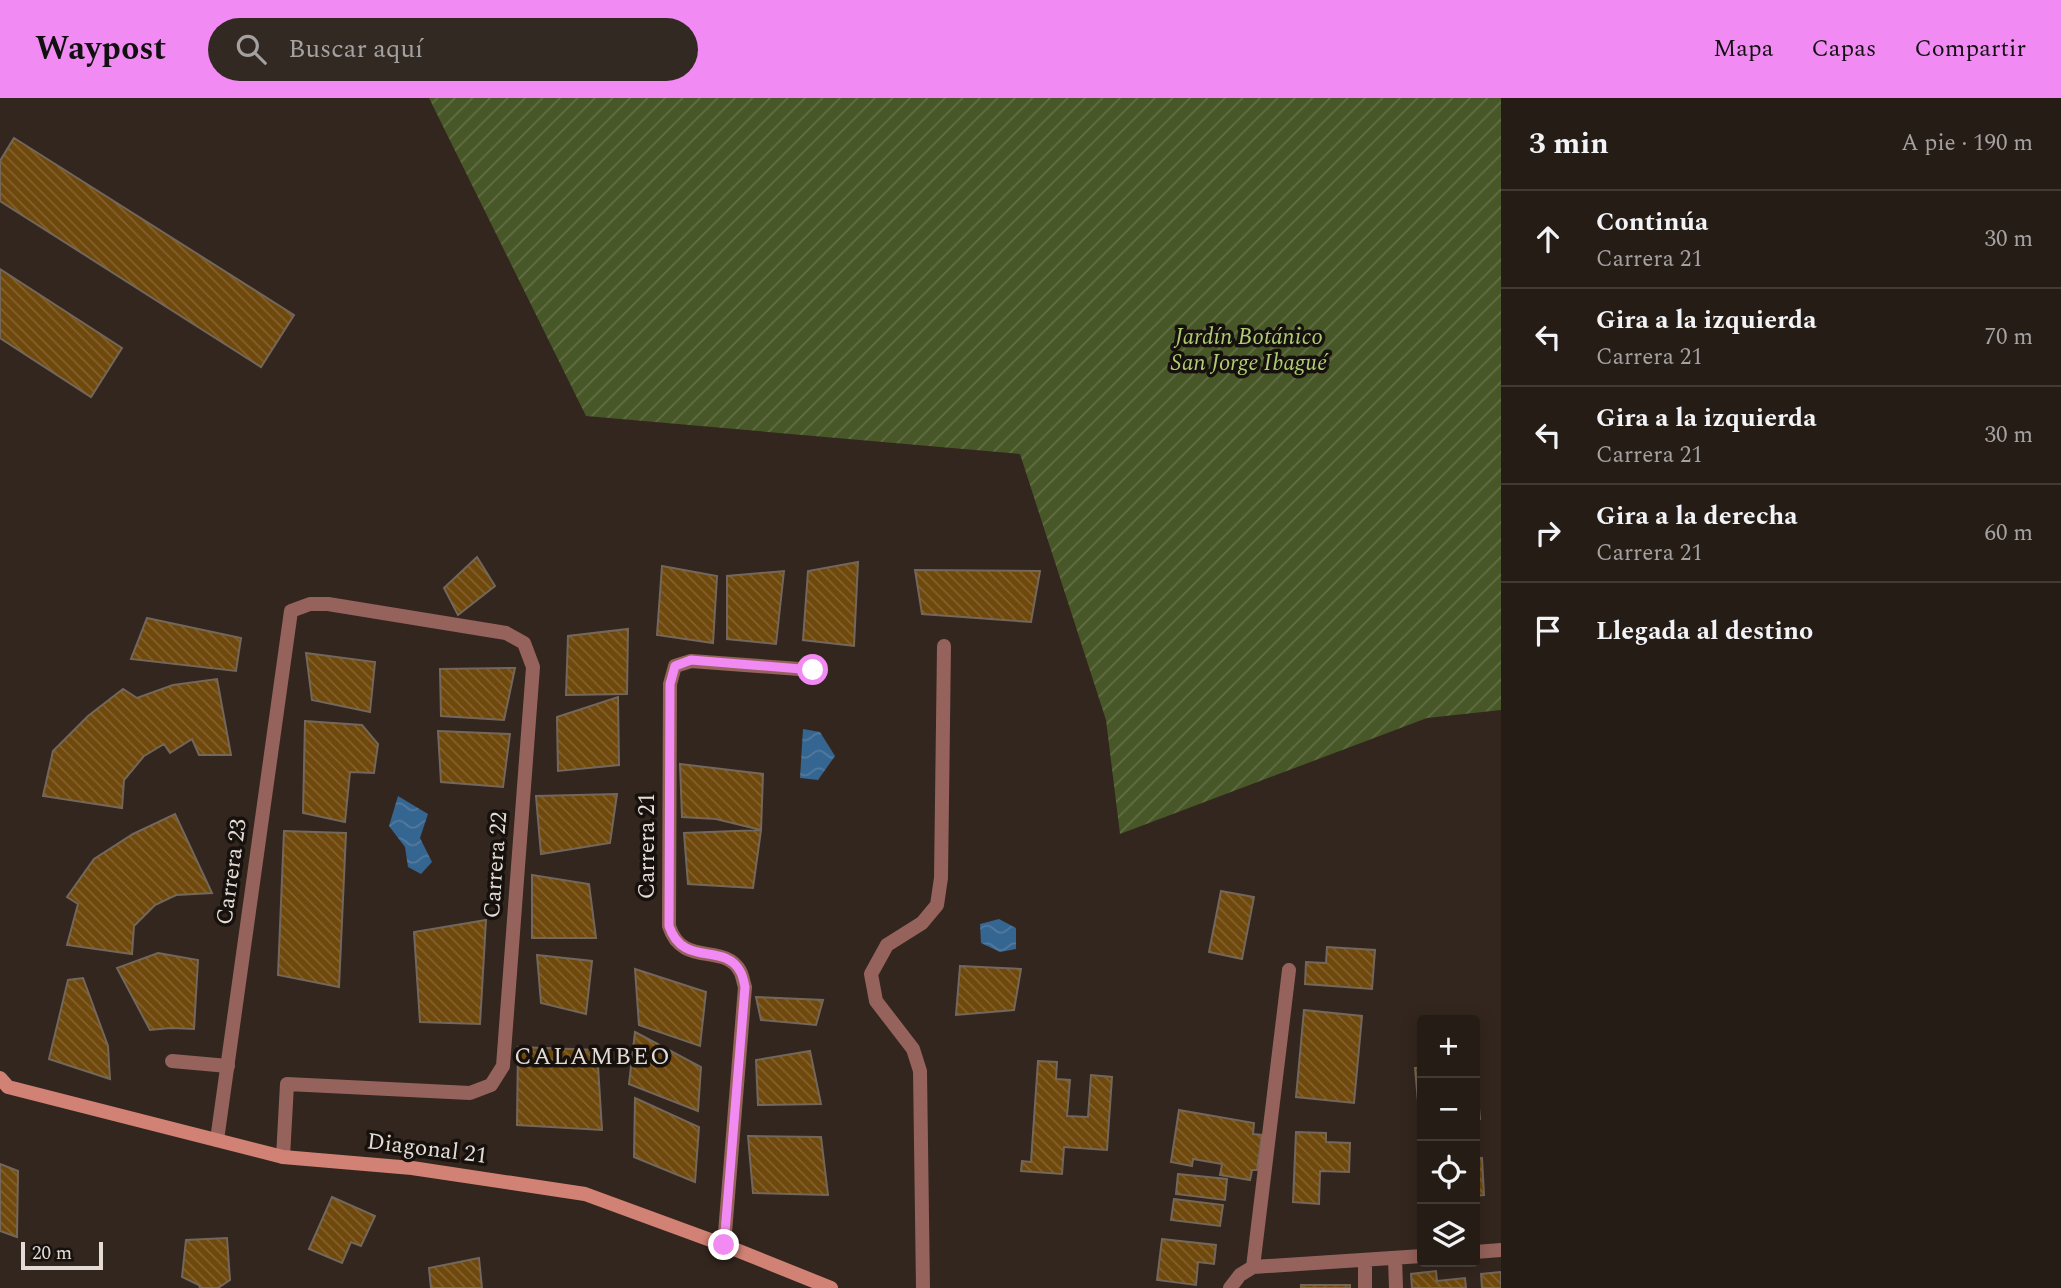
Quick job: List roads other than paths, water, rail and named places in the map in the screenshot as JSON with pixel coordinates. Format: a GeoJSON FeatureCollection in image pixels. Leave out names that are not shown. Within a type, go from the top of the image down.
{"type":"FeatureCollection","features":[{"type":"Feature","properties":{"kind":"street","name":"Carrera 23"},"geometry":{"type":"LineString","coordinates":[[217,1140],[290,611],[310,604],[328,604],[506,633],[524,643],[533,667]]}},
{"type":"Feature","properties":{"kind":"street"},"geometry":{"type":"LineString","coordinates":[[923,1288],[920,1071],[914,1049],[876,1001],[871,974],[887,946],[922,923],[937,905],[941,878],[944,646]]}},
{"type":"Feature","properties":{"kind":"street","name":"Carrera 21"},"geometry":{"type":"LineString","coordinates":[[724,1245],[745,987],[740,970],[726,958],[684,949],[673,939],[669,926],[670,684],[675,666],[691,660],[813,670]]}},
{"type":"Feature","properties":{"kind":"street","name":"Carrera 22"},"geometry":{"type":"LineString","coordinates":[[283,1157],[287,1084],[470,1093],[491,1085],[503,1066],[533,667]]}},
{"type":"Feature","properties":{"kind":"street"},"geometry":{"type":"LineString","coordinates":[[1253,1267],[1289,971]]}},
{"type":"Feature","properties":{"kind":"street"},"geometry":{"type":"LineString","coordinates":[[172,1061],[228,1066]]}},
{"type":"Feature","properties":{"kind":"street","name":"Diagonal 21"},"geometry":{"type":"LineString","coordinates":[[3,1085],[283,1157],[412,1168],[585,1194],[831,1288]]}},
{"type":"Feature","properties":{"kind":"street"},"geometry":{"type":"LineString","coordinates":[[1480,1252],[1501,1250]]}},
{"type":"Feature","properties":{"kind":"street"},"geometry":{"type":"LineString","coordinates":[[1230,1288],[1240,1275],[1253,1267],[1417,1256]]}},
{"type":"Feature","properties":{"kind":"street"},"geometry":{"type":"LineString","coordinates":[[1395,1258],[1396,1288]]}},
{"type":"Feature","properties":{"kind":"street"},"geometry":{"type":"LineString","coordinates":[[1365,1260],[1365,1288]]}},
{"type":"Feature","properties":{"kind":"water"},"geometry":{"type":"Polygon","coordinates":[[[803,729],[820,732],[835,756],[818,780],[800,778],[803,729]]]}},
{"type":"Feature","properties":{"kind":"water"},"geometry":{"type":"Polygon","coordinates":[[[398,796],[428,814],[420,838],[432,862],[421,874],[408,867],[405,847],[389,826],[398,796]]]}},
{"type":"Feature","properties":{"kind":"water"},"geometry":{"type":"Polygon","coordinates":[[[999,919],[1016,928],[1016,949],[1000,952],[981,943],[980,924],[999,919]]]}},
{"type":"Feature","properties":{"kind":"district","name":"CALAMBEO"},"geometry":{"type":"Point","coordinates":[593,1057]}},
{"type":"Feature","properties":{"kind":"park label","name":"Jardín Botánico San Jorge Ibagué"},"geometry":{"type":"Point","coordinates":[1249,350]}}]}
